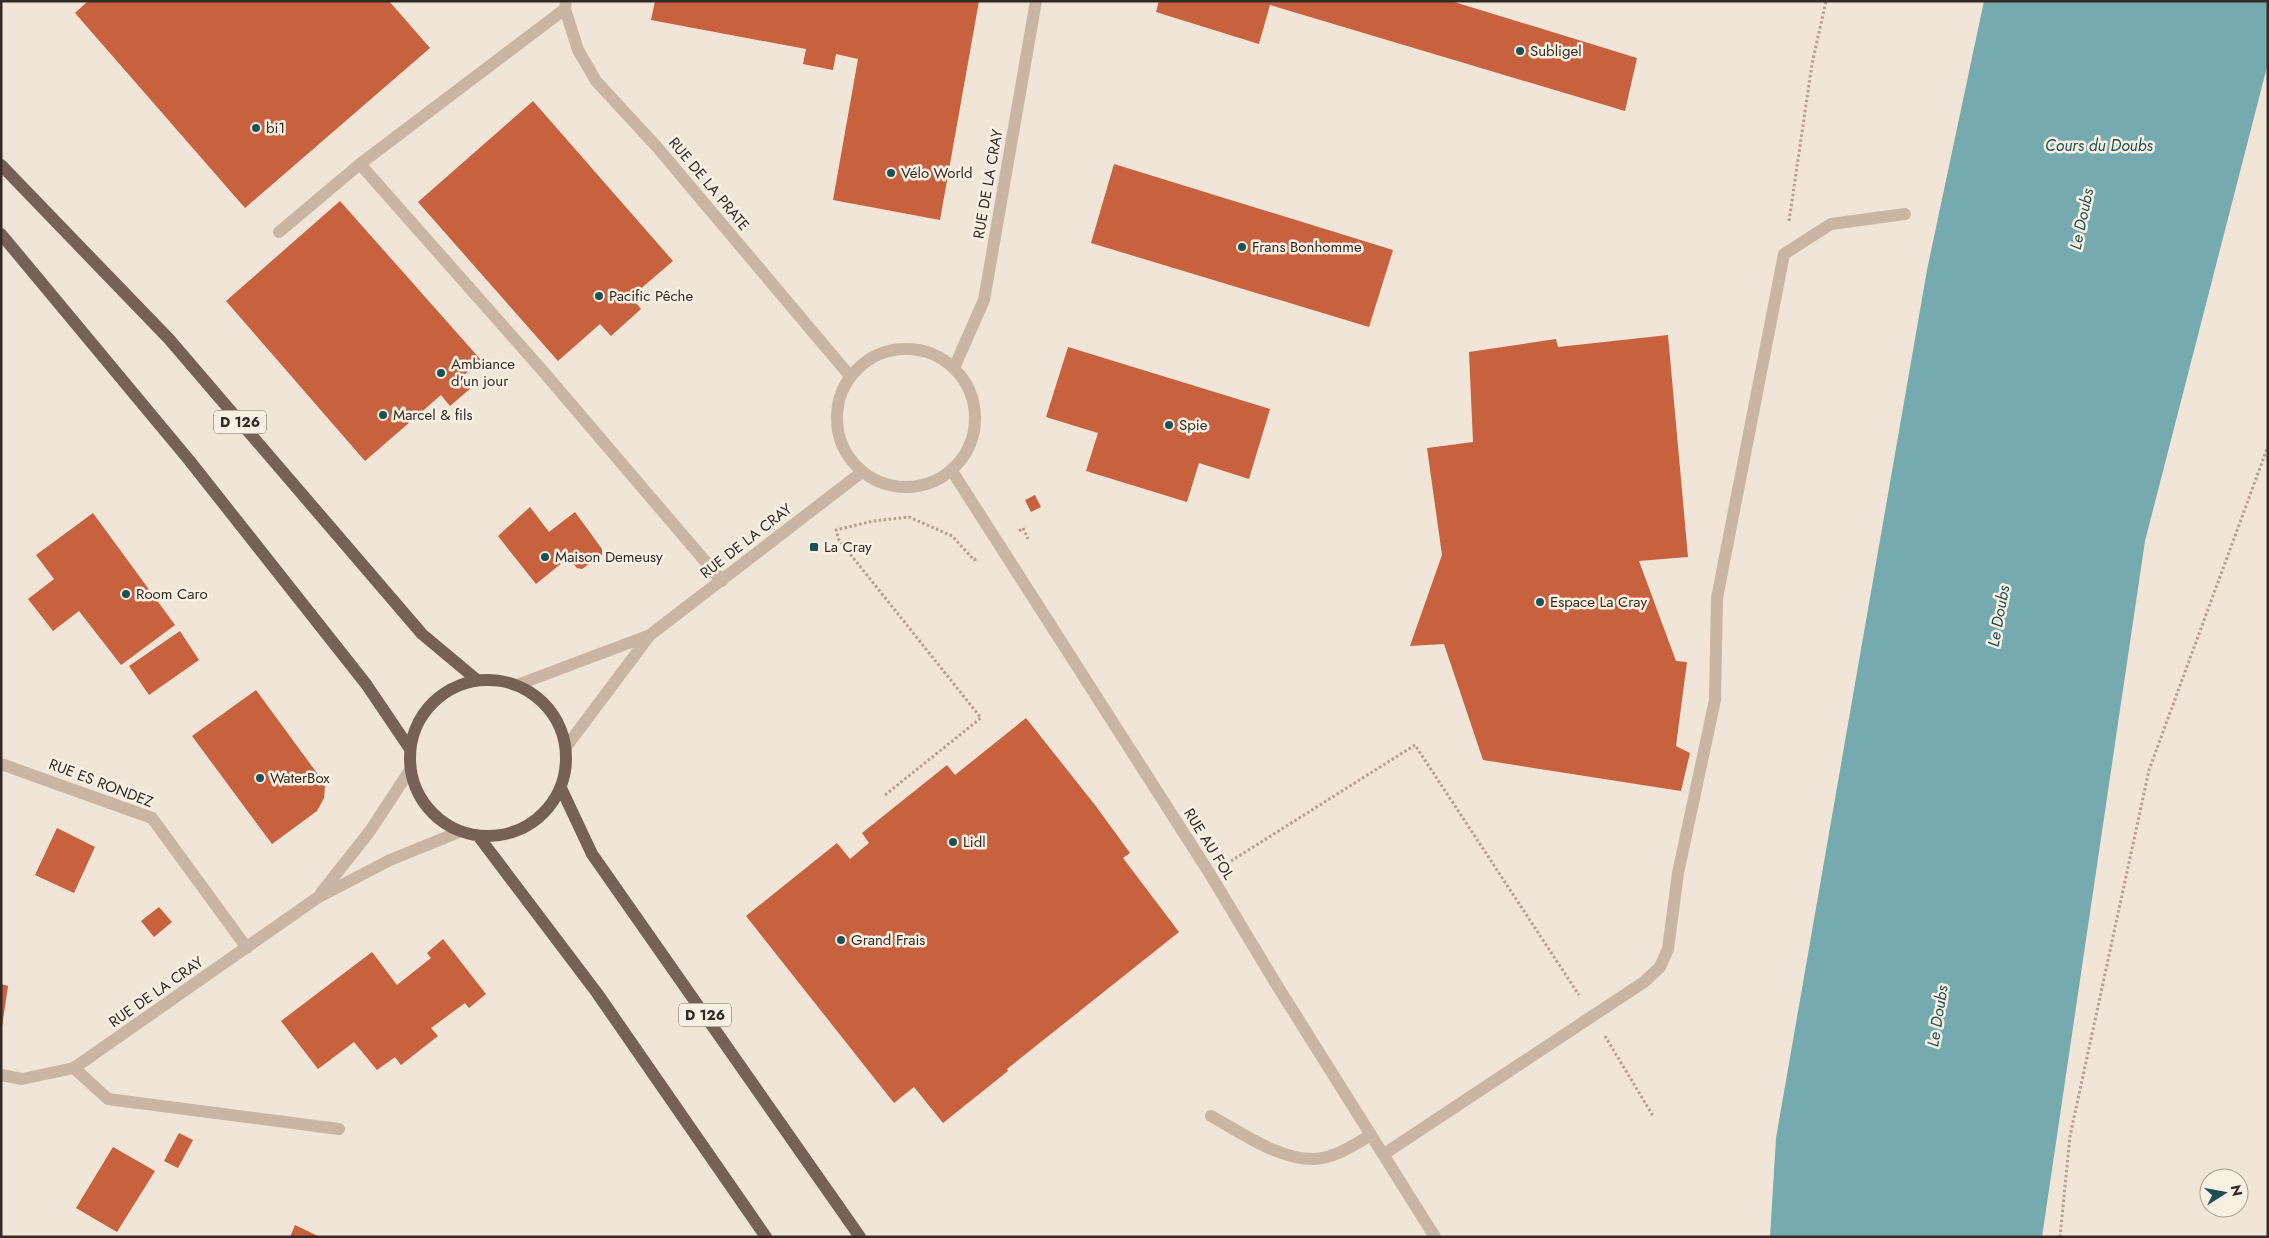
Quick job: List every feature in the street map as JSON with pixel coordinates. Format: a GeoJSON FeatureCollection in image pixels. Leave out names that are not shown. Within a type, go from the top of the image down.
{"type":"FeatureCollection","features":[{"type":"Feature","properties":{"kind":"main road","name":"D 126"},"geometry":{"type":"LineString","coordinates":[[1,165],[169,339],[422,634],[477,680]]}},
{"type":"Feature","properties":{"kind":"main road"},"geometry":{"type":"LineString","coordinates":[[1,234],[201,475],[366,684],[410,749]]}},
{"type":"Feature","properties":{"kind":"main road"},"geometry":{"type":"LineString","coordinates":[[477,680],[498,680],[517,685],[535,695],[550,710],[561,728],[566,747],[566,768],[561,788],[551,806],[537,820],[519,831],[499,837],[479,837],[459,832],[441,822],[426,807],[416,789],[410,770],[410,749],[415,729],[425,711],[445,693],[457,686],[477,680]]}},
{"type":"Feature","properties":{"kind":"main road","name":"D 126"},"geometry":{"type":"LineString","coordinates":[[561,788],[592,854],[860,1237]]}},
{"type":"Feature","properties":{"kind":"main road"},"geometry":{"type":"LineString","coordinates":[[479,837],[597,993],[766,1237]]}},
{"type":"Feature","properties":{"kind":"street","name":"RUE DE LA CRAY"},"geometry":{"type":"LineString","coordinates":[[954,368],[984,300],[1036,1]]}},
{"type":"Feature","properties":{"kind":"street"},"geometry":{"type":"LineString","coordinates":[[278,232],[360,164],[566,5]]}},
{"type":"Feature","properties":{"kind":"street","name":"RUE DE LA PRATE"},"geometry":{"type":"LineString","coordinates":[[566,5],[578,50],[596,81],[657,147],[850,376]]}},
{"type":"Feature","properties":{"kind":"street"},"geometry":{"type":"LineString","coordinates":[[360,164],[542,370],[722,581]]}},
{"type":"Feature","properties":{"kind":"street"},"geometry":{"type":"LineString","coordinates":[[1384,1154],[1644,982],[1660,967],[1668,949],[1678,873],[1716,700],[1717,598],[1784,254],[1832,224],[1905,214]]}},
{"type":"Feature","properties":{"kind":"street"},"geometry":{"type":"LineString","coordinates":[[912,349],[935,355],[954,368],[968,387],[975,408],[974,432],[967,453],[952,471],[935,482],[917,488],[897,488],[878,482],[862,472],[848,456],[839,437],[836,416],[841,395],[850,376],[867,360],[889,351],[912,349]]}},
{"type":"Feature","properties":{"kind":"street","name":"RUE AU FOL"},"geometry":{"type":"LineString","coordinates":[[952,471],[1210,874],[1278,988],[1435,1237]]}},
{"type":"Feature","properties":{"kind":"street","name":"RUE DE LA CRAY"},"geometry":{"type":"LineString","coordinates":[[566,747],[650,635],[862,472]]}},
{"type":"Feature","properties":{"kind":"street","name":"RUE DE LA CRAY"},"geometry":{"type":"LineString","coordinates":[[517,685],[650,635]]}},
{"type":"Feature","properties":{"kind":"street","name":"RUE ES RONDEZ"},"geometry":{"type":"LineString","coordinates":[[1,764],[152,818],[247,948]]}},
{"type":"Feature","properties":{"kind":"street","name":"RUE DE LA CRAY"},"geometry":{"type":"LineString","coordinates":[[317,898],[370,831],[410,770]]}},
{"type":"Feature","properties":{"kind":"street","name":"RUE DE LA CRAY"},"geometry":{"type":"LineString","coordinates":[[1,1076],[22,1078],[74,1068],[317,898],[390,860],[459,832]]}},
{"type":"Feature","properties":{"kind":"street"},"geometry":{"type":"LineString","coordinates":[[74,1068],[108,1099],[339,1129]]}},
{"type":"Feature","properties":{"kind":"street"},"geometry":{"type":"LineString","coordinates":[[1211,1116],[1283,1154],[1315,1159],[1344,1150],[1371,1135]]}},
{"type":"Feature","properties":{"kind":"path"},"geometry":{"type":"LineString","coordinates":[[1784,254],[1812,64],[1826,1]]}},
{"type":"Feature","properties":{"kind":"path"},"geometry":{"type":"LineString","coordinates":[[2060,1237],[2070,1136],[2149,770],[2268,446]]}},
{"type":"Feature","properties":{"kind":"path"},"geometry":{"type":"LineString","coordinates":[[839,540],[980,718],[885,795]]}},
{"type":"Feature","properties":{"kind":"path"},"geometry":{"type":"LineString","coordinates":[[1210,874],[1415,745],[1593,1016],[1653,1116]]}},
{"type":"Feature","properties":{"kind":"water","name":"Cours du Doubs"},"geometry":{"type":"Polygon","coordinates":[[[1984,1],[2268,1],[2268,63],[2145,541],[2042,1237],[1770,1237],[1776,1138],[1927,270],[1984,1]]]}},
{"type":"Feature","properties":{"kind":"building","name":"bi1"},"geometry":{"type":"Polygon","coordinates":[[[88,1],[389,1],[430,48],[245,208],[75,13],[88,1]]]}},
{"type":"Feature","properties":{"kind":"building"},"geometry":{"type":"Polygon","coordinates":[[[655,1],[979,1],[940,220],[833,200],[858,59],[836,54],[833,70],[803,64],[806,49],[651,20],[655,1]]]}},
{"type":"Feature","properties":{"kind":"building","name":"Subligel"},"geometry":{"type":"Polygon","coordinates":[[[1159,1],[1451,1],[1637,58],[1625,111],[1270,5],[1259,44],[1156,12],[1159,1]]]}},
{"type":"Feature","properties":{"kind":"building"},"geometry":{"type":"Polygon","coordinates":[[[533,101],[673,261],[631,297],[641,309],[611,336],[600,324],[558,361],[418,202],[533,101]]]}},
{"type":"Feature","properties":{"kind":"building","name":"Frans Bonhomme"},"geometry":{"type":"Polygon","coordinates":[[[1114,164],[1393,250],[1369,327],[1091,243],[1114,164]]]}},
{"type":"Feature","properties":{"kind":"building"},"geometry":{"type":"Polygon","coordinates":[[[340,201],[481,360],[462,377],[471,388],[450,406],[441,395],[365,461],[226,301],[340,201]]]}},
{"type":"Feature","properties":{"kind":"building","name":"Espace La Cray"},"geometry":{"type":"Polygon","coordinates":[[[1668,335],[1688,557],[1639,561],[1676,661],[1687,662],[1676,746],[1690,753],[1681,791],[1483,760],[1444,644],[1410,646],[1442,555],[1427,448],[1473,442],[1469,352],[1556,339],[1558,347],[1668,335]]]}},
{"type":"Feature","properties":{"kind":"building","name":"Spie"},"geometry":{"type":"Polygon","coordinates":[[[1068,347],[1270,409],[1249,479],[1199,463],[1187,502],[1086,471],[1098,433],[1046,417],[1068,347]]]}},
{"type":"Feature","properties":{"kind":"building"},"geometry":{"type":"Polygon","coordinates":[[[1035,495],[1041,507],[1031,512],[1025,500],[1035,495]]]}},
{"type":"Feature","properties":{"kind":"building"},"geometry":{"type":"Polygon","coordinates":[[[530,507],[549,532],[575,512],[602,549],[602,555],[582,569],[577,568],[568,558],[536,584],[498,536],[530,507]]]}},
{"type":"Feature","properties":{"kind":"building"},"geometry":{"type":"Polygon","coordinates":[[[93,513],[175,625],[121,665],[79,611],[53,631],[28,599],[54,579],[36,555],[93,513]]]}},
{"type":"Feature","properties":{"kind":"building"},"geometry":{"type":"Polygon","coordinates":[[[180,631],[199,660],[149,695],[129,666],[180,631]]]}},
{"type":"Feature","properties":{"kind":"building"},"geometry":{"type":"Polygon","coordinates":[[[256,690],[322,780],[325,787],[324,798],[317,811],[272,844],[192,736],[256,690]]]}},
{"type":"Feature","properties":{"kind":"building"},"geometry":{"type":"Polygon","coordinates":[[[1026,718],[1095,805],[1130,853],[1123,858],[1179,932],[1007,1069],[1008,1071],[943,1123],[914,1087],[894,1103],[746,916],[837,843],[850,859],[869,843],[862,833],[947,765],[955,775],[1026,718]]]}},
{"type":"Feature","properties":{"kind":"building"},"geometry":{"type":"Polygon","coordinates":[[[57,828],[95,847],[74,893],[35,875],[57,828]]]}},
{"type":"Feature","properties":{"kind":"building"},"geometry":{"type":"Polygon","coordinates":[[[159,907],[172,922],[154,937],[141,921],[159,907]]]}},
{"type":"Feature","properties":{"kind":"building"},"geometry":{"type":"Polygon","coordinates":[[[443,939],[486,994],[469,1008],[465,1003],[431,1028],[438,1036],[401,1065],[395,1057],[377,1070],[354,1042],[318,1069],[281,1021],[372,952],[397,985],[431,958],[427,953],[443,939]]]}},
{"type":"Feature","properties":{"kind":"building"},"geometry":{"type":"Polygon","coordinates":[[[1,984],[8,986],[2,1027],[1,1027],[1,984]]]}},
{"type":"Feature","properties":{"kind":"building"},"geometry":{"type":"Polygon","coordinates":[[[179,1133],[193,1140],[178,1168],[164,1161],[179,1133]]]}},
{"type":"Feature","properties":{"kind":"building"},"geometry":{"type":"Polygon","coordinates":[[[113,1147],[155,1171],[117,1232],[76,1208],[113,1147]]]}},
{"type":"Feature","properties":{"kind":"building"},"geometry":{"type":"Polygon","coordinates":[[[295,1225],[320,1237],[290,1237],[295,1225]]]}},
{"type":"Feature","properties":{"kind":"place","name":"Subligel"},"geometry":{"type":"Point","coordinates":[1520,51]}},
{"type":"Feature","properties":{"kind":"place","name":"bi1"},"geometry":{"type":"Point","coordinates":[256,128]}},
{"type":"Feature","properties":{"kind":"place","name":"Vélo World"},"geometry":{"type":"Point","coordinates":[891,173]}},
{"type":"Feature","properties":{"kind":"place","name":"Frans Bonhomme"},"geometry":{"type":"Point","coordinates":[1242,247]}},
{"type":"Feature","properties":{"kind":"place","name":"Pacific Pêche"},"geometry":{"type":"Point","coordinates":[599,296]}},
{"type":"Feature","properties":{"kind":"place","name":"Ambiance d'un jour"},"geometry":{"type":"Point","coordinates":[441,373]}},
{"type":"Feature","properties":{"kind":"place","name":"Marcel & fils"},"geometry":{"type":"Point","coordinates":[383,415]}},
{"type":"Feature","properties":{"kind":"place","name":"Spie"},"geometry":{"type":"Point","coordinates":[1169,425]}},
{"type":"Feature","properties":{"kind":"place","name":"La Cray"},"geometry":{"type":"Point","coordinates":[814,547]}},
{"type":"Feature","properties":{"kind":"place","name":"Maison Demeusy"},"geometry":{"type":"Point","coordinates":[545,557]}},
{"type":"Feature","properties":{"kind":"place","name":"Room Caro"},"geometry":{"type":"Point","coordinates":[126,594]}},
{"type":"Feature","properties":{"kind":"place","name":"Espace La Cray"},"geometry":{"type":"Point","coordinates":[1540,602]}},
{"type":"Feature","properties":{"kind":"place","name":"WaterBox"},"geometry":{"type":"Point","coordinates":[260,778]}},
{"type":"Feature","properties":{"kind":"place","name":"Lidl"},"geometry":{"type":"Point","coordinates":[953,842]}},
{"type":"Feature","properties":{"kind":"place","name":"Grand Frais"},"geometry":{"type":"Point","coordinates":[841,940]}},
{"type":"Feature","properties":{"kind":"water label","name":"Le Doubs"},"geometry":{"type":"Point","coordinates":[2081,219]}},
{"type":"Feature","properties":{"kind":"water label","name":"Le Doubs"},"geometry":{"type":"Point","coordinates":[1998,616]}},
{"type":"Feature","properties":{"kind":"water label","name":"Le Doubs"},"geometry":{"type":"Point","coordinates":[1937,1016]}}]}
